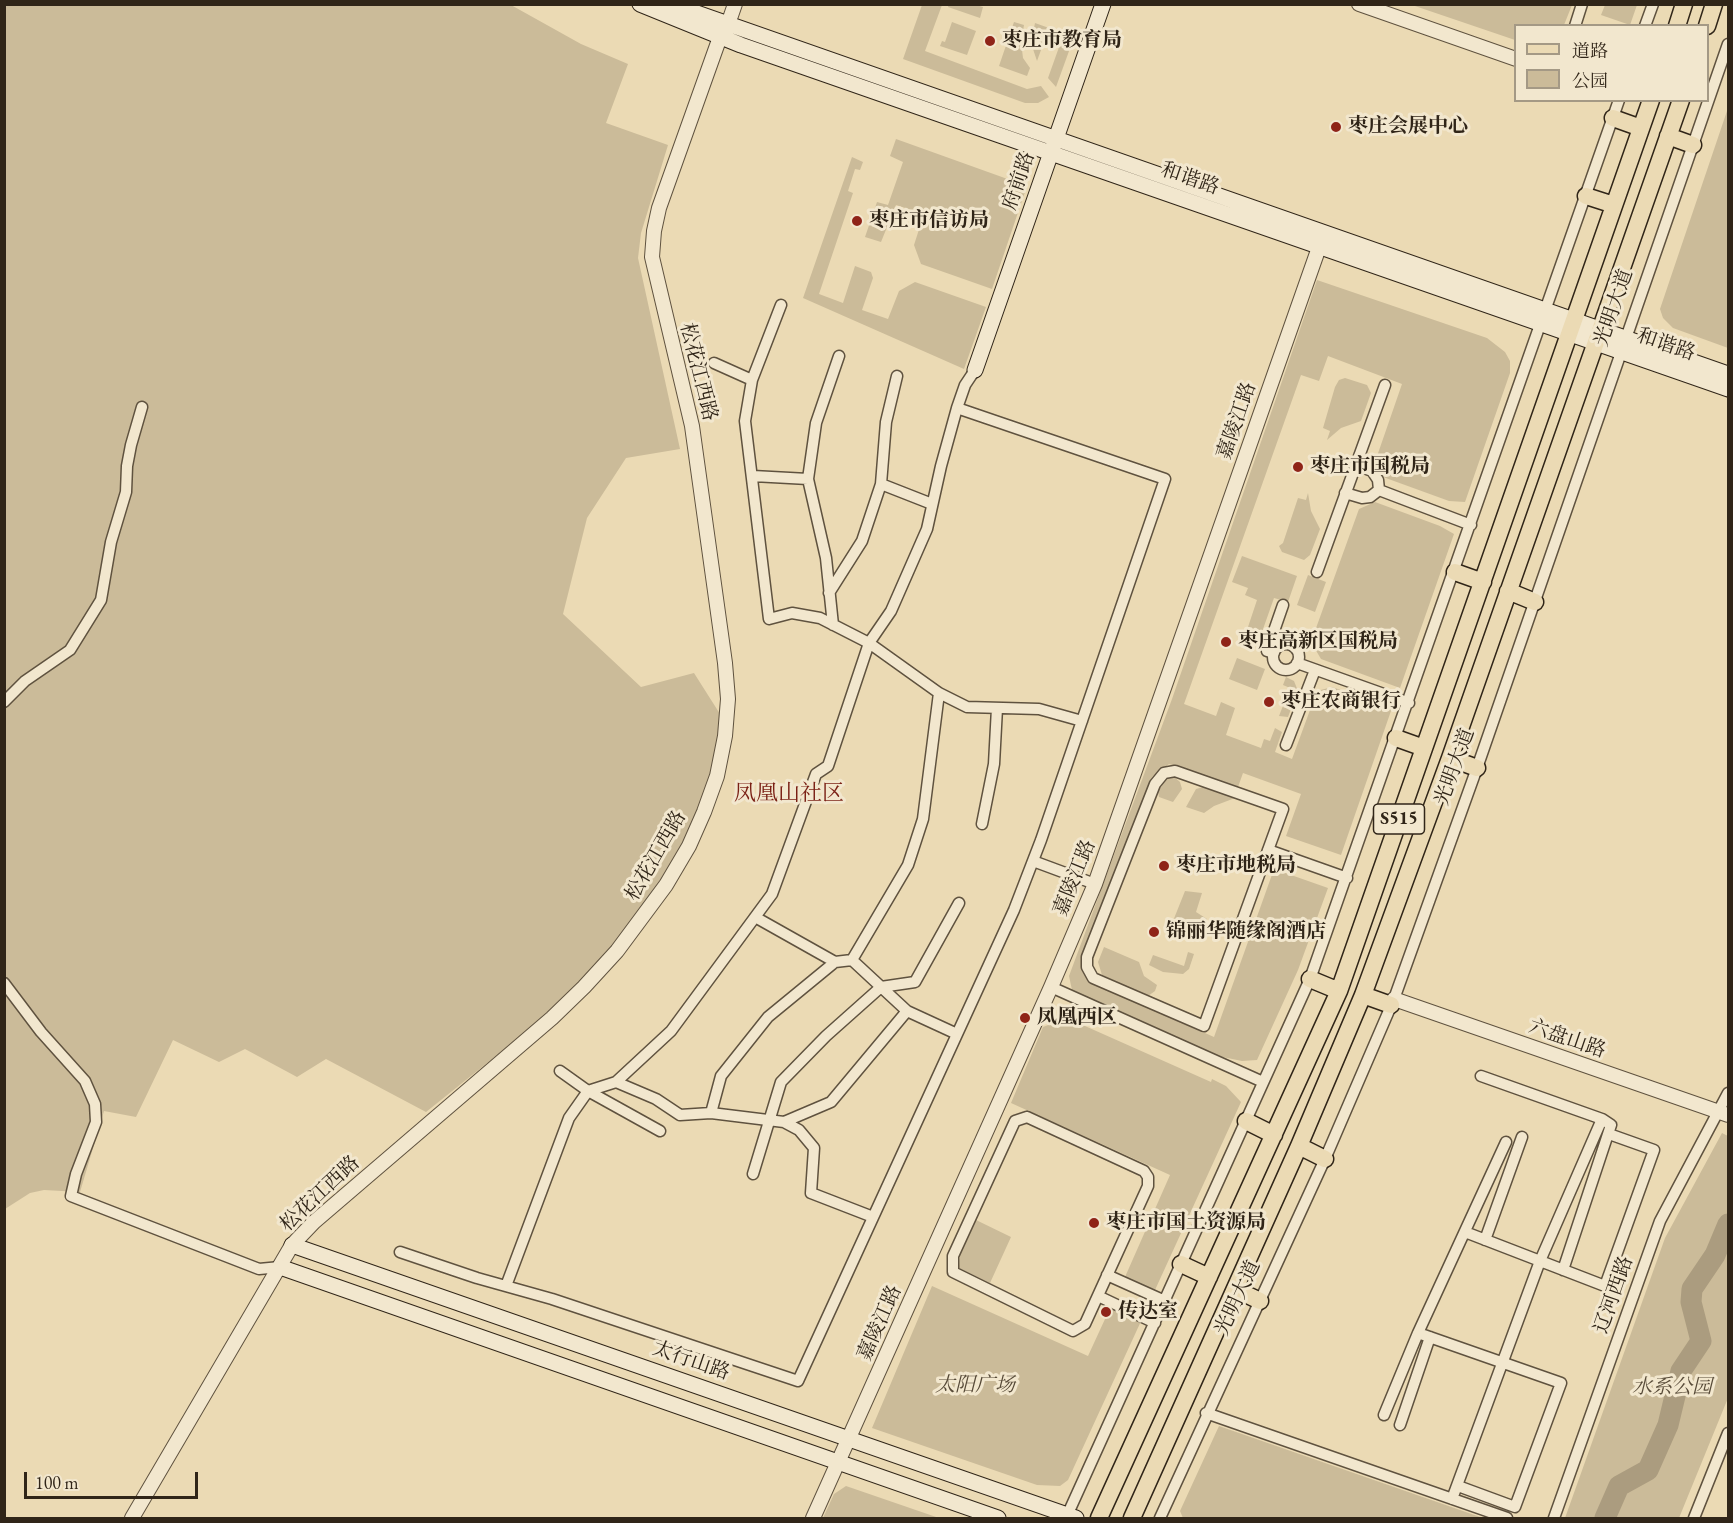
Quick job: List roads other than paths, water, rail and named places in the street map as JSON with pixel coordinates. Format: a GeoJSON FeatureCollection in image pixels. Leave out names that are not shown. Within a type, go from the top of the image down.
{"type":"FeatureCollection","features":[{"type":"Feature","properties":{"kind":"main road","name":"和谐路"},"geometry":{"type":"LineString","coordinates":[[640,4],[1599,336],[1728,389]]}},
{"type":"Feature","properties":{"kind":"main road","name":"和谐路"},"geometry":{"type":"LineString","coordinates":[[671,4],[724,34]]}},
{"type":"Feature","properties":{"kind":"main road","name":"府前路"},"geometry":{"type":"LineString","coordinates":[[975,370],[1103,4]]}},
{"type":"Feature","properties":{"kind":"main road"},"geometry":{"type":"LineString","coordinates":[[1678,24],[1684,4]]}},
{"type":"Feature","properties":{"kind":"main road"},"geometry":{"type":"LineString","coordinates":[[1708,24],[1714,4]]}},
{"type":"Feature","properties":{"kind":"main road","name":"光明大道"},"geometry":{"type":"LineString","coordinates":[[1099,1518],[1339,991],[1650,102]]}},
{"type":"Feature","properties":{"kind":"main road","name":"光明大道"},"geometry":{"type":"LineString","coordinates":[[1132,1518],[1299,1146],[1363,995],[1450,758],[1680,102]]}},
{"type":"Feature","properties":{"kind":"main road"},"geometry":{"type":"LineString","coordinates":[[1613,118],[1641,128]]}},
{"type":"Feature","properties":{"kind":"main road"},"geometry":{"type":"LineString","coordinates":[[1668,136],[1693,145]]}},
{"type":"Feature","properties":{"kind":"main road"},"geometry":{"type":"LineString","coordinates":[[1586,196],[1614,205]]}},
{"type":"Feature","properties":{"kind":"main road","name":"和谐路"},"geometry":{"type":"LineString","coordinates":[[1624,345],[1728,374]]}},
{"type":"Feature","properties":{"kind":"main road"},"geometry":{"type":"LineString","coordinates":[[1455,572],[1483,582]]}},
{"type":"Feature","properties":{"kind":"main road"},"geometry":{"type":"LineString","coordinates":[[1509,591],[1535,602]]}},
{"type":"Feature","properties":{"kind":"main road"},"geometry":{"type":"LineString","coordinates":[[1396,738],[1424,748]]}},
{"type":"Feature","properties":{"kind":"main road"},"geometry":{"type":"LineString","coordinates":[[1450,758],[1477,768]]}},
{"type":"Feature","properties":{"kind":"main road"},"geometry":{"type":"LineString","coordinates":[[1310,979],[1339,991]]}},
{"type":"Feature","properties":{"kind":"main road"},"geometry":{"type":"LineString","coordinates":[[1363,995],[1392,1002]]}},
{"type":"Feature","properties":{"kind":"main road"},"geometry":{"type":"LineString","coordinates":[[1246,1121],[1274,1134]]}},
{"type":"Feature","properties":{"kind":"main road"},"geometry":{"type":"LineString","coordinates":[[1299,1146],[1325,1160]]}},
{"type":"Feature","properties":{"kind":"main road","name":"太行山路"},"geometry":{"type":"LineString","coordinates":[[292,1245],[1070,1517]]}},
{"type":"Feature","properties":{"kind":"main road"},"geometry":{"type":"LineString","coordinates":[[1181,1264],[1209,1277]]}},
{"type":"Feature","properties":{"kind":"main road"},"geometry":{"type":"LineString","coordinates":[[280,1267],[838,1462],[987,1517]]}},
{"type":"Feature","properties":{"kind":"main road"},"geometry":{"type":"LineString","coordinates":[[1235,1289],[1260,1301]]}},
{"type":"Feature","properties":{"kind":"main road"},"geometry":{"type":"LineString","coordinates":[[550,1362],[558,1337]]}},
{"type":"Feature","properties":{"kind":"street","name":"松花江西路"},"geometry":{"type":"LineString","coordinates":[[132,1518],[292,1245],[314,1222],[552,1018],[617,951],[666,885],[689,846],[717,776],[725,736],[728,699],[725,663],[692,426],[652,257],[654,231],[660,208],[735,4]]}},
{"type":"Feature","properties":{"kind":"street"},"geometry":{"type":"LineString","coordinates":[[1359,4],[1514,59]]}},
{"type":"Feature","properties":{"kind":"street"},"geometry":{"type":"LineString","coordinates":[[1576,24],[1582,4]]}},
{"type":"Feature","properties":{"kind":"street"},"geometry":{"type":"LineString","coordinates":[[1646,24],[1653,4]]}},
{"type":"Feature","properties":{"kind":"street","name":"光明大道"},"geometry":{"type":"LineString","coordinates":[[1709,99],[1728,44]]}},
{"type":"Feature","properties":{"kind":"street","name":"S515"},"geometry":{"type":"LineString","coordinates":[[1070,1517],[1310,979],[1409,703],[1618,102]]}},
{"type":"Feature","properties":{"kind":"street","name":"光明大道"},"geometry":{"type":"LineString","coordinates":[[1160,1518],[1206,1413],[1325,1160],[1392,1002],[1477,768],[1708,102]]}},
{"type":"Feature","properties":{"kind":"street","name":"嘉陵江路"},"geometry":{"type":"LineString","coordinates":[[813,1518],[1095,884],[1321,240]]}},
{"type":"Feature","properties":{"kind":"street"},"geometry":{"type":"LineString","coordinates":[[781,305],[752,380],[745,421],[769,619],[792,613],[820,618],[869,643],[939,693],[967,707],[1039,709],[1082,721]]}},
{"type":"Feature","properties":{"kind":"street"},"geometry":{"type":"LineString","coordinates":[[832,625],[826,558],[808,479],[816,423],[839,356]]}},
{"type":"Feature","properties":{"kind":"street"},"geometry":{"type":"LineString","coordinates":[[714,363],[752,380]]}},
{"type":"Feature","properties":{"kind":"street"},"geometry":{"type":"LineString","coordinates":[[506,1286],[569,1118],[588,1091],[616,1082],[671,1031],[772,894],[816,774],[828,766],[869,643],[891,611],[927,529],[957,408],[965,384],[975,370]]}},
{"type":"Feature","properties":{"kind":"street"},"geometry":{"type":"LineString","coordinates":[[829,593],[862,541],[881,484],[885,422],[897,376]]}},
{"type":"Feature","properties":{"kind":"street"},"geometry":{"type":"LineString","coordinates":[[1317,572],[1385,385]]}},
{"type":"Feature","properties":{"kind":"street"},"geometry":{"type":"LineString","coordinates":[[4,702],[25,681],[70,650],[101,600],[111,542],[126,492],[131,445],[142,407]]}},
{"type":"Feature","properties":{"kind":"street"},"geometry":{"type":"LineString","coordinates":[[400,1252],[552,1299],[798,1382],[1014,910],[1165,479],[957,408]]}},
{"type":"Feature","properties":{"kind":"street"},"geometry":{"type":"LineString","coordinates":[[1356,465],[1372,471],[1378,480],[1379,490]]}},
{"type":"Feature","properties":{"kind":"street"},"geometry":{"type":"LineString","coordinates":[[753,476],[808,479]]}},
{"type":"Feature","properties":{"kind":"street"},"geometry":{"type":"LineString","coordinates":[[881,484],[932,504]]}},
{"type":"Feature","properties":{"kind":"street"},"geometry":{"type":"LineString","coordinates":[[1379,490],[1471,525]]}},
{"type":"Feature","properties":{"kind":"street"},"geometry":{"type":"LineString","coordinates":[[1345,493],[1362,498],[1370,497],[1379,490]]}},
{"type":"Feature","properties":{"kind":"street"},"geometry":{"type":"LineString","coordinates":[[1274,653],[1267,651],[1283,605]]}},
{"type":"Feature","properties":{"kind":"street"},"geometry":{"type":"LineString","coordinates":[[1282,645],[1290,645],[1298,654],[1297,663],[1292,669],[1279,668],[1274,662],[1274,653],[1282,645]]}},
{"type":"Feature","properties":{"kind":"street"},"geometry":{"type":"LineString","coordinates":[[1297,663],[1409,703]]}},
{"type":"Feature","properties":{"kind":"street"},"geometry":{"type":"LineString","coordinates":[[1286,745],[1315,669]]}},
{"type":"Feature","properties":{"kind":"street"},"geometry":{"type":"LineString","coordinates":[[852,960],[908,865],[923,819],[939,693]]}},
{"type":"Feature","properties":{"kind":"street"},"geometry":{"type":"LineString","coordinates":[[982,824],[994,764],[998,708]]}},
{"type":"Feature","properties":{"kind":"street"},"geometry":{"type":"LineString","coordinates":[[1175,771],[1283,809],[1268,850],[1204,1026],[1093,978],[1087,968],[1087,957],[1155,784],[1164,773],[1175,771]]}},
{"type":"Feature","properties":{"kind":"street"},"geometry":{"type":"LineString","coordinates":[[1268,850],[1347,878]]}},
{"type":"Feature","properties":{"kind":"street"},"geometry":{"type":"LineString","coordinates":[[1033,861],[1095,884]]}},
{"type":"Feature","properties":{"kind":"street"},"geometry":{"type":"LineString","coordinates":[[753,1174],[781,1082],[826,1036],[881,987],[915,982],[959,903]]}},
{"type":"Feature","properties":{"kind":"street"},"geometry":{"type":"LineString","coordinates":[[755,917],[835,962]]}},
{"type":"Feature","properties":{"kind":"street"},"geometry":{"type":"LineString","coordinates":[[711,1113],[721,1077],[768,1017],[835,962],[852,960],[907,1011],[957,1034]]}},
{"type":"Feature","properties":{"kind":"street"},"geometry":{"type":"LineString","coordinates":[[4,983],[41,1032],[85,1081],[95,1104],[96,1122],[76,1174],[71,1196],[259,1269],[280,1267]]}},
{"type":"Feature","properties":{"kind":"street"},"geometry":{"type":"LineString","coordinates":[[1051,987],[1263,1082]]}},
{"type":"Feature","properties":{"kind":"street","name":"六盘山路"},"geometry":{"type":"LineString","coordinates":[[1392,1002],[1723,1113]]}},
{"type":"Feature","properties":{"kind":"street"},"geometry":{"type":"LineString","coordinates":[[784,1122],[831,1102],[907,1011]]}},
{"type":"Feature","properties":{"kind":"street"},"geometry":{"type":"LineString","coordinates":[[560,1071],[588,1091],[660,1131]]}},
{"type":"Feature","properties":{"kind":"street"},"geometry":{"type":"LineString","coordinates":[[1481,1076],[1602,1119],[1611,1125],[1563,1270]]}},
{"type":"Feature","properties":{"kind":"street"},"geometry":{"type":"LineString","coordinates":[[616,1082],[656,1100],[680,1115],[711,1113],[784,1122],[799,1130],[814,1148],[811,1193],[873,1216]]}},
{"type":"Feature","properties":{"kind":"street","name":"辽河西路"},"geometry":{"type":"LineString","coordinates":[[1554,1518],[1655,1232],[1723,1113],[1728,1093]]}},
{"type":"Feature","properties":{"kind":"street"},"geometry":{"type":"LineString","coordinates":[[1027,1117],[1144,1171],[1148,1177],[1148,1186],[1107,1275],[1085,1324],[1073,1331],[952,1272],[953,1256],[1015,1122],[1027,1117]]}},
{"type":"Feature","properties":{"kind":"street"},"geometry":{"type":"LineString","coordinates":[[1452,1499],[1540,1262],[1602,1119]]}},
{"type":"Feature","properties":{"kind":"street"},"geometry":{"type":"LineString","coordinates":[[1465,1232],[1605,1286],[1654,1150],[1609,1134]]}},
{"type":"Feature","properties":{"kind":"street"},"geometry":{"type":"LineString","coordinates":[[1485,1240],[1522,1137]]}},
{"type":"Feature","properties":{"kind":"street"},"geometry":{"type":"LineString","coordinates":[[1384,1414],[1418,1333],[1506,1142]]}},
{"type":"Feature","properties":{"kind":"street"},"geometry":{"type":"LineString","coordinates":[[1107,1275],[1165,1301]]}},
{"type":"Feature","properties":{"kind":"street"},"geometry":{"type":"LineString","coordinates":[[1098,1296],[1155,1323]]}},
{"type":"Feature","properties":{"kind":"street"},"geometry":{"type":"LineString","coordinates":[[1418,1333],[1561,1383],[1515,1507],[1458,1486]]}},
{"type":"Feature","properties":{"kind":"street"},"geometry":{"type":"LineString","coordinates":[[1400,1425],[1430,1337]]}},
{"type":"Feature","properties":{"kind":"street"},"geometry":{"type":"LineString","coordinates":[[1206,1413],[1507,1518]]}},
{"type":"Feature","properties":{"kind":"street"},"geometry":{"type":"LineString","coordinates":[[1694,1518],[1728,1433]]}},
{"type":"Feature","properties":{"kind":"waterway"},"geometry":{"type":"LineString","coordinates":[[1605,1518],[1619,1486],[1648,1470],[1668,1425],[1681,1371],[1701,1341],[1691,1302],[1692,1289],[1715,1255],[1728,1224]]}},
{"type":"Feature","properties":{"kind":"place","name":"枣庄市教育局"},"geometry":{"type":"Point","coordinates":[990,41]}},
{"type":"Feature","properties":{"kind":"place","name":"枣庄会展中心"},"geometry":{"type":"Point","coordinates":[1336,127]}},
{"type":"Feature","properties":{"kind":"place","name":"枣庄市信访局"},"geometry":{"type":"Point","coordinates":[857,221]}},
{"type":"Feature","properties":{"kind":"place","name":"枣庄市国税局"},"geometry":{"type":"Point","coordinates":[1298,467]}},
{"type":"Feature","properties":{"kind":"place","name":"枣庄高新区国税局"},"geometry":{"type":"Point","coordinates":[1226,642]}},
{"type":"Feature","properties":{"kind":"place","name":"枣庄农商银行"},"geometry":{"type":"Point","coordinates":[1269,702]}},
{"type":"Feature","properties":{"kind":"place","name":"枣庄市地税局"},"geometry":{"type":"Point","coordinates":[1164,866]}},
{"type":"Feature","properties":{"kind":"place","name":"锦丽华随缘阁酒店"},"geometry":{"type":"Point","coordinates":[1154,932]}},
{"type":"Feature","properties":{"kind":"place","name":"凤凰西区"},"geometry":{"type":"Point","coordinates":[1025,1018]}},
{"type":"Feature","properties":{"kind":"place","name":"枣庄市国土资源局"},"geometry":{"type":"Point","coordinates":[1094,1223]}},
{"type":"Feature","properties":{"kind":"place","name":"传达室"},"geometry":{"type":"Point","coordinates":[1106,1312]}},
{"type":"Feature","properties":{"kind":"district","name":"凤凰山社区"},"geometry":{"type":"Point","coordinates":[789,794]}},
{"type":"Feature","properties":{"kind":"park label","name":"太阳广场"},"geometry":{"type":"Point","coordinates":[975,1386]}},
{"type":"Feature","properties":{"kind":"park label","name":"水系公园"},"geometry":{"type":"Point","coordinates":[1672,1388]}}]}
